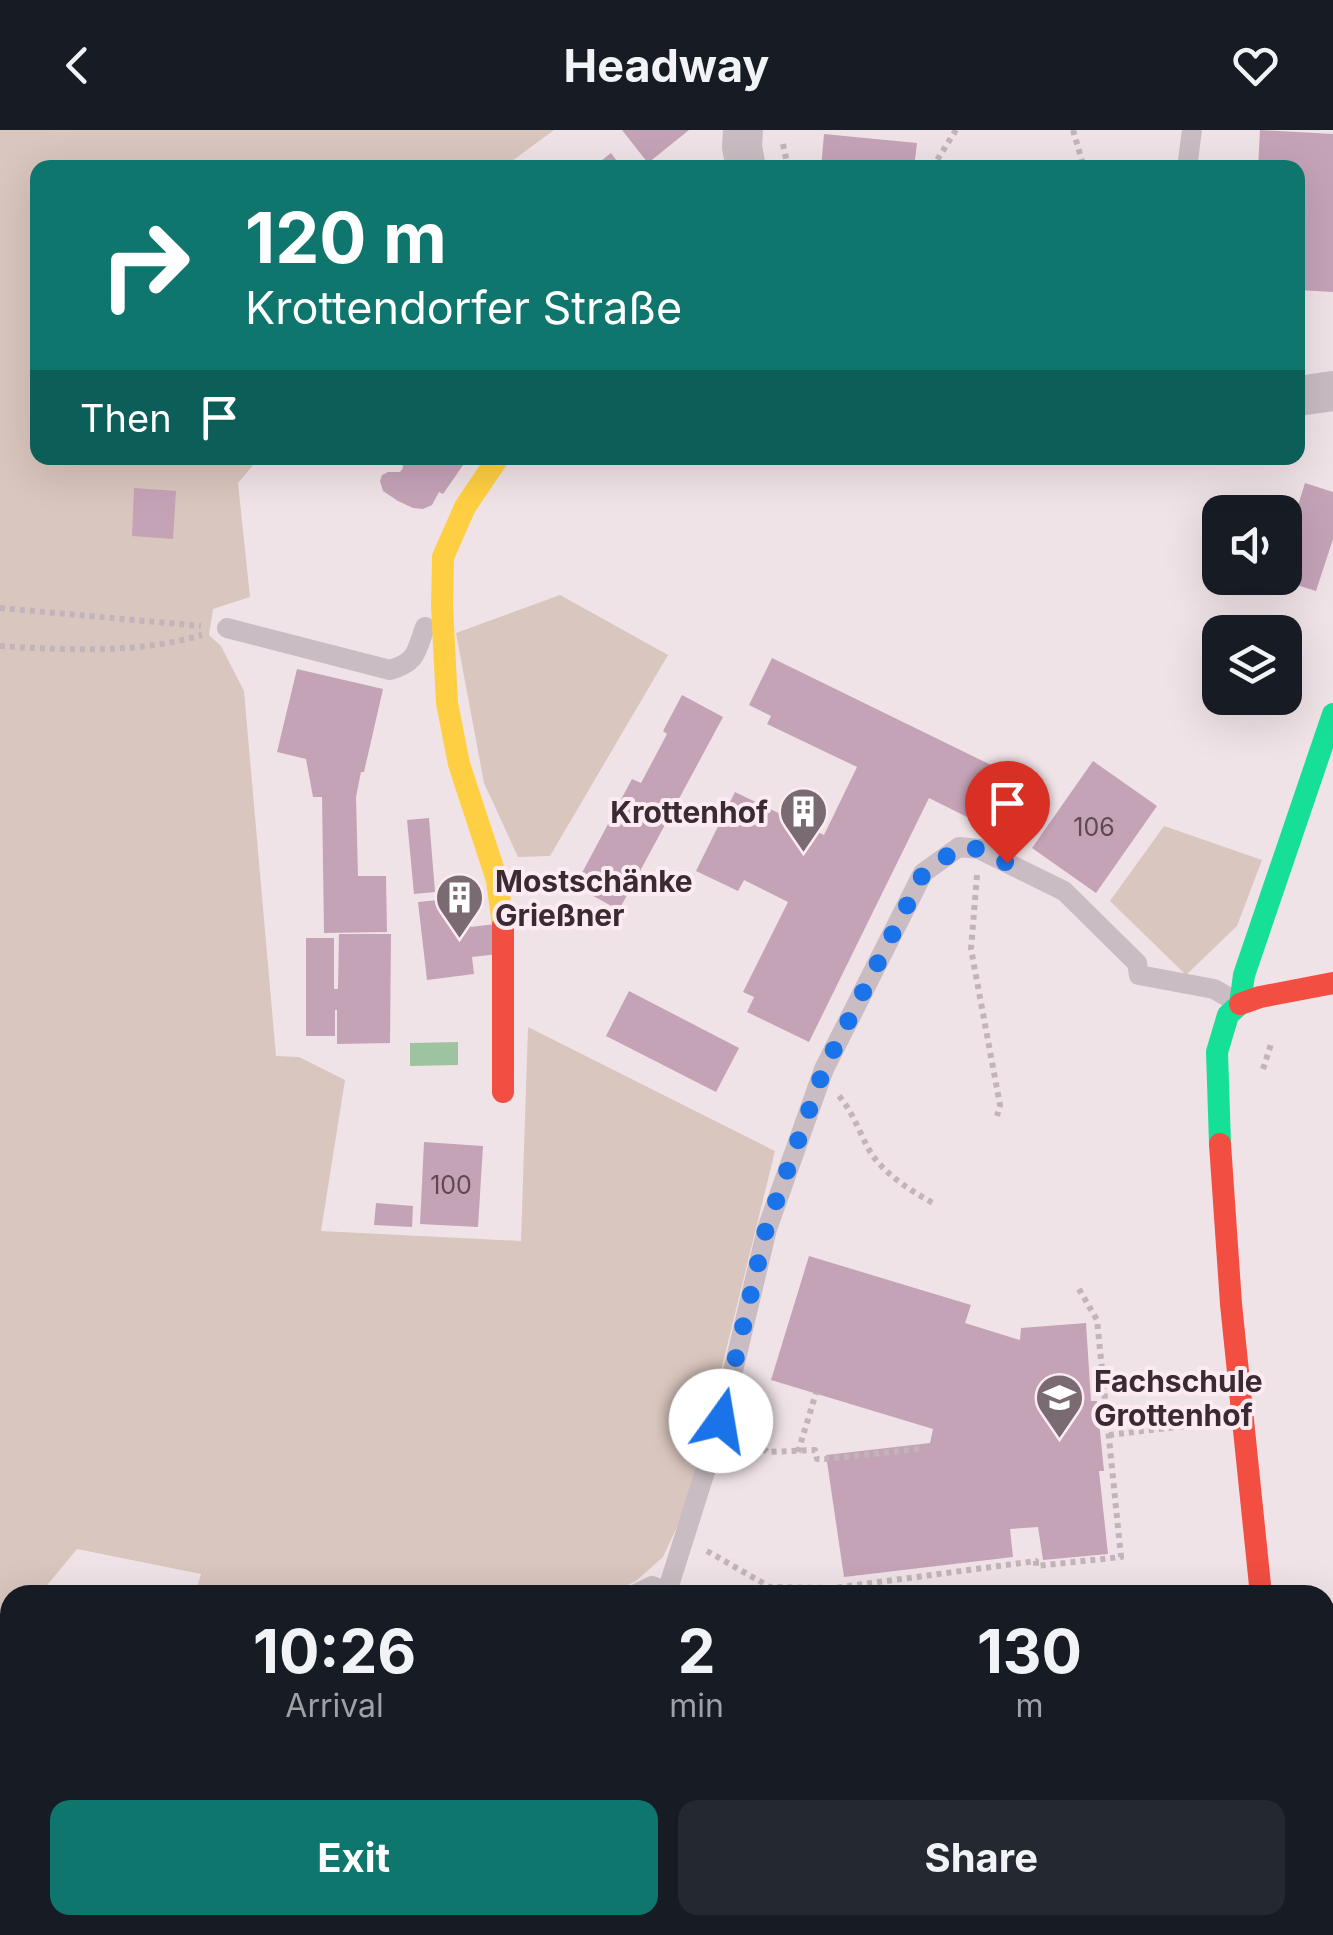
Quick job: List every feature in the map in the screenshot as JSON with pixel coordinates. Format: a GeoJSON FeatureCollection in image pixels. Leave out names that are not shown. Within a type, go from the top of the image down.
{"type":"FeatureCollection","features":[{"type":"Feature","properties":{"kind":"street"},"geometry":{"type":"LineString","coordinates":[[743,130],[744,160]]}},
{"type":"Feature","properties":{"kind":"street"},"geometry":{"type":"LineString","coordinates":[[1305,395],[1333,391]]}},
{"type":"Feature","properties":{"kind":"street"},"geometry":{"type":"LineString","coordinates":[[493,465],[465,507],[444,557],[442,606],[448,703],[456,749],[497,880],[503,922],[503,1092]]}},
{"type":"Feature","properties":{"kind":"street"},"geometry":{"type":"LineString","coordinates":[[1240,1004],[1244,975],[1333,714]]}},
{"type":"Feature","properties":{"kind":"street"},"geometry":{"type":"LineString","coordinates":[[1260,1585],[1232,1304],[1219,1137],[1217,1052],[1228,1015],[1240,1004],[1333,982]]}},
{"type":"Feature","properties":{"kind":"lane"},"geometry":{"type":"LineString","coordinates":[[1187,160],[1192,130]]}},
{"type":"Feature","properties":{"kind":"lane"},"geometry":{"type":"LineString","coordinates":[[227,628],[390,670],[414,659],[428,617],[434,608],[442,606]]}},
{"type":"Feature","properties":{"kind":"lane"},"geometry":{"type":"LineString","coordinates":[[669,1585],[721,1421],[766,1229],[824,1069],[923,874],[959,847],[979,849],[1064,891],[1138,962],[1139,974],[1214,989],[1240,1004]]}},
{"type":"Feature","properties":{"kind":"path"},"geometry":{"type":"LineString","coordinates":[[937,160],[956,130]]}},
{"type":"Feature","properties":{"kind":"path"},"geometry":{"type":"LineString","coordinates":[[1073,130],[1082,160]]}},
{"type":"Feature","properties":{"kind":"path"},"geometry":{"type":"LineString","coordinates":[[0,608],[227,628]]}},
{"type":"Feature","properties":{"kind":"path"},"geometry":{"type":"LineString","coordinates":[[0,646],[65,650],[149,646],[227,628]]}},
{"type":"Feature","properties":{"kind":"path"},"geometry":{"type":"LineString","coordinates":[[979,849],[971,949],[1000,1106],[997,1116]]}},
{"type":"Feature","properties":{"kind":"path"},"geometry":{"type":"LineString","coordinates":[[824,1069],[852,1112],[874,1158],[915,1194],[936,1204]]}},
{"type":"Feature","properties":{"kind":"path"},"geometry":{"type":"LineString","coordinates":[[856,1585],[1036,1561],[1036,1566],[1121,1557],[1097,1320],[1079,1289]]}},
{"type":"Feature","properties":{"kind":"path"},"geometry":{"type":"LineString","coordinates":[[730,1386],[760,1446],[767,1452],[815,1450],[817,1459],[826,1459],[918,1449]]}},
{"type":"Feature","properties":{"kind":"path"},"geometry":{"type":"LineString","coordinates":[[798,1452],[816,1393]]}},
{"type":"Feature","properties":{"kind":"path"},"geometry":{"type":"LineString","coordinates":[[1108,1435],[1203,1424]]}},
{"type":"Feature","properties":{"kind":"path"},"geometry":{"type":"LineString","coordinates":[[684,1537],[767,1585]]}},
{"type":"Feature","properties":{"kind":"shaded area"},"geometry":{"type":"Polygon","coordinates":[[[0,130],[554,130],[513,160],[30,160],[30,465],[253,465],[238,483],[250,597],[213,609],[209,635],[221,646],[244,691],[276,1056],[299,1057],[345,1080],[321,1231],[521,1241],[528,1027],[775,1151],[689,1501],[663,1557],[628,1585],[198,1585],[201,1574],[77,1549],[47,1585],[0,1585],[0,130]]]}},
{"type":"Feature","properties":{"kind":"shaded area"},"geometry":{"type":"Polygon","coordinates":[[[560,595],[668,655],[550,856],[518,857],[484,783],[456,633],[560,595]]]}},
{"type":"Feature","properties":{"kind":"shaded area"},"geometry":{"type":"Polygon","coordinates":[[[1164,826],[1262,860],[1237,926],[1186,975],[1110,901],[1164,826]]]}},
{"type":"Feature","properties":{"kind":"shaded area"},"geometry":{"type":"Polygon","coordinates":[[[458,1042],[458,1065],[410,1066],[410,1043],[458,1042]]]}},
{"type":"Feature","properties":{"kind":"building"},"geometry":{"type":"Polygon","coordinates":[[[622,130],[689,130],[652,160],[646,160],[622,130]]]}},
{"type":"Feature","properties":{"kind":"building"},"geometry":{"type":"Polygon","coordinates":[[[1260,130],[1333,134],[1333,292],[1305,290],[1305,160],[1258,160],[1260,130]]]}},
{"type":"Feature","properties":{"kind":"building"},"geometry":{"type":"Polygon","coordinates":[[[824,134],[917,143],[915,160],[822,160],[824,134]]]}},
{"type":"Feature","properties":{"kind":"building"},"geometry":{"type":"Polygon","coordinates":[[[402,465],[463,465],[443,494],[439,492],[432,505],[423,509],[413,508],[383,491],[382,475],[402,465]]]}},
{"type":"Feature","properties":{"kind":"building"},"geometry":{"type":"Polygon","coordinates":[[[1305,483],[1333,492],[1333,539],[1316,591],[1302,587],[1301,495],[1305,483]]]}},
{"type":"Feature","properties":{"kind":"building"},"geometry":{"type":"Polygon","coordinates":[[[134,488],[176,491],[173,539],[132,536],[134,488]]]}},
{"type":"Feature","properties":{"kind":"building","name":"Krottenhof"},"geometry":{"type":"Polygon","coordinates":[[[772,658],[1032,785],[1007,837],[929,798],[809,1042],[747,1012],[754,997],[743,992],[788,902],[744,880],[738,891],[696,871],[735,792],[824,835],[857,767],[767,724],[771,716],[749,705],[772,658]]]}},
{"type":"Feature","properties":{"kind":"building"},"geometry":{"type":"Polygon","coordinates":[[[297,669],[383,689],[356,797],[358,876],[386,876],[387,932],[324,933],[322,797],[313,797],[306,759],[277,752],[297,669]]]}},
{"type":"Feature","properties":{"kind":"building"},"geometry":{"type":"Polygon","coordinates":[[[682,695],[723,717],[619,910],[575,886],[632,779],[641,783],[682,695]]]}},
{"type":"Feature","properties":{"kind":"building"},"geometry":{"type":"Polygon","coordinates":[[[1093,761],[1157,806],[1096,893],[1032,848],[1093,761]]]}},
{"type":"Feature","properties":{"kind":"building"},"geometry":{"type":"Polygon","coordinates":[[[429,818],[435,892],[414,894],[407,820],[429,818]]]}},
{"type":"Feature","properties":{"kind":"building","name":"Mostschänke Grießner"},"geometry":{"type":"Polygon","coordinates":[[[467,897],[471,927],[495,924],[499,954],[472,957],[474,974],[427,980],[418,902],[467,897]]]}},
{"type":"Feature","properties":{"kind":"building"},"geometry":{"type":"Polygon","coordinates":[[[339,934],[391,934],[390,1043],[337,1044],[337,1010],[335,1036],[306,1036],[306,938],[334,938],[334,989],[338,989],[339,934]]]}},
{"type":"Feature","properties":{"kind":"building"},"geometry":{"type":"Polygon","coordinates":[[[629,991],[739,1048],[716,1092],[606,1036],[629,991]]]}},
{"type":"Feature","properties":{"kind":"building"},"geometry":{"type":"Polygon","coordinates":[[[424,1142],[483,1146],[478,1227],[420,1224],[424,1142]]]}},
{"type":"Feature","properties":{"kind":"building"},"geometry":{"type":"Polygon","coordinates":[[[376,1203],[413,1206],[412,1227],[374,1225],[376,1203]]]}},
{"type":"Feature","properties":{"kind":"building"},"geometry":{"type":"Polygon","coordinates":[[[809,1256],[971,1305],[965,1323],[1020,1340],[1021,1328],[1086,1323],[1091,1401],[1097,1401],[1104,1471],[1099,1471],[1108,1554],[1043,1560],[1038,1527],[1010,1529],[1013,1557],[844,1577],[826,1455],[930,1443],[933,1429],[771,1380],[809,1256]]]}},
{"type":"Feature","properties":{"kind":"traffic: fast"},"geometry":{"type":"LineString","coordinates":[[1220,1144],[1217,1052],[1228,1015],[1240,1004],[1244,975],[1333,714]]}},
{"type":"Feature","properties":{"kind":"traffic: slow"},"geometry":{"type":"LineString","coordinates":[[493,465],[465,507],[443,557],[442,606],[447,703],[459,764],[497,880],[503,925]]}},
{"type":"Feature","properties":{"kind":"traffic: jam"},"geometry":{"type":"LineString","coordinates":[[503,925],[503,1092]]}},
{"type":"Feature","properties":{"kind":"traffic: jam"},"geometry":{"type":"LineString","coordinates":[[1240,1004],[1333,983]]}},
{"type":"Feature","properties":{"kind":"traffic: jam"},"geometry":{"type":"LineString","coordinates":[[1220,1144],[1231,1304],[1260,1585]]}},
{"type":"Feature","properties":{"kind":"place","name":"Krottenhof"},"geometry":{"type":"Point","coordinates":[803,854]}},
{"type":"Feature","properties":{"kind":"place","name":"Mostschänke Grießner"},"geometry":{"type":"Point","coordinates":[460,940]}},
{"type":"Feature","properties":{"kind":"place","name":"Fachschule Grottenhof"},"geometry":{"type":"Point","coordinates":[1059,1440]}},
{"type":"Feature","properties":{"kind":"route"},"geometry":{"type":"LineString","coordinates":[[721,1421],[766,1229],[824,1069],[923,874],[959,847],[979,849],[1007,863]]}}]}
